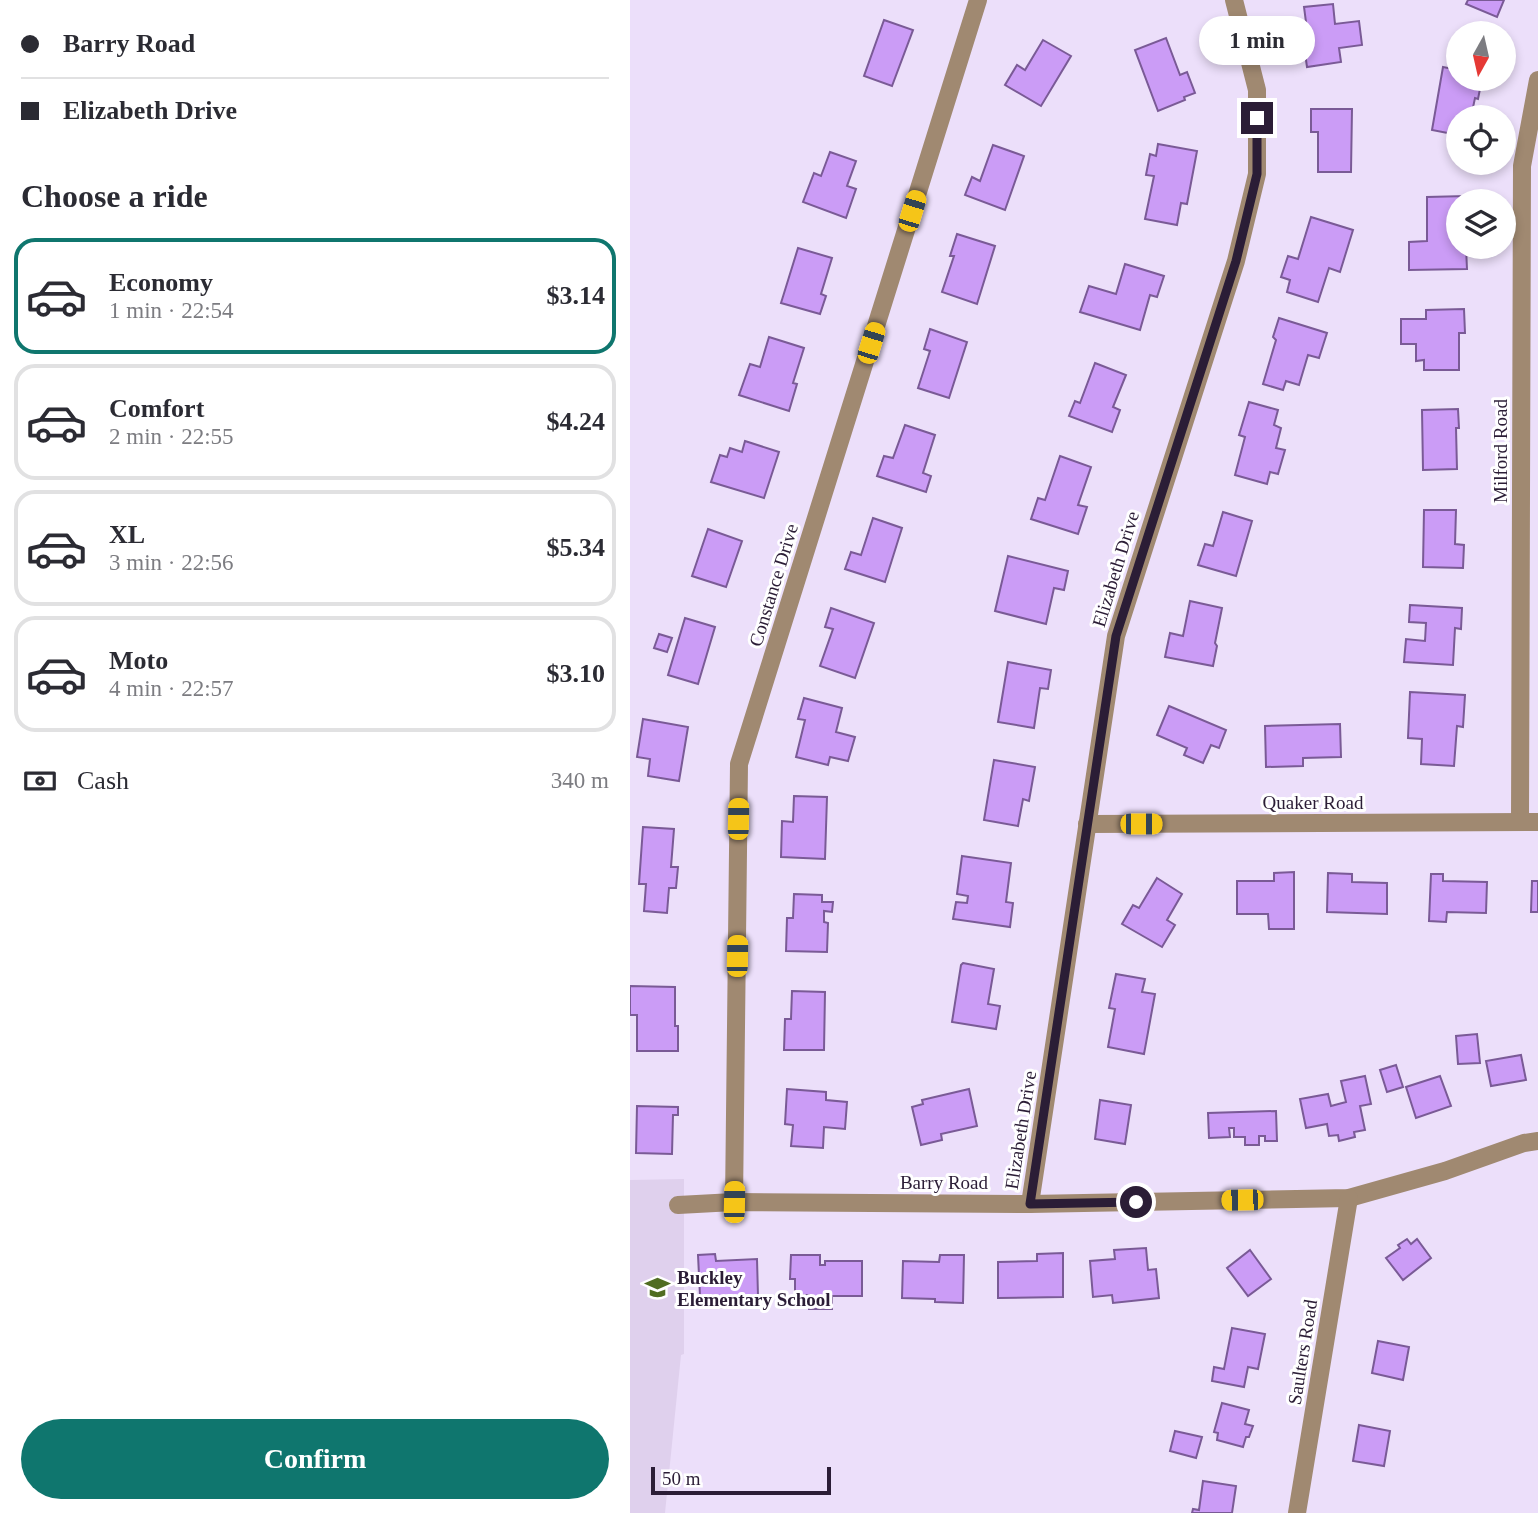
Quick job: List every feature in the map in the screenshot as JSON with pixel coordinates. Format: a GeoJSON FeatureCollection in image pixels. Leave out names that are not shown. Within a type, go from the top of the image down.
{"type":"FeatureCollection","features":[{"type":"Feature","properties":{"kind":"street","name":"Constance Drive"},"geometry":{"type":"LineString","coordinates":[[734,1202],[739,764],[978,0]]}},
{"type":"Feature","properties":{"kind":"street","name":"Elizabeth Drive"},"geometry":{"type":"LineString","coordinates":[[1030,1204],[1116,636],[1236,261],[1257,174],[1257,90],[1234,0]]}},
{"type":"Feature","properties":{"kind":"street","name":"Milford Road"},"geometry":{"type":"LineString","coordinates":[[1529,822],[1522,166],[1538,80]]}},
{"type":"Feature","properties":{"kind":"street","name":"Quaker Road"},"geometry":{"type":"LineString","coordinates":[[1087,824],[1529,822]]}},
{"type":"Feature","properties":{"kind":"street","name":"Barry Road"},"geometry":{"type":"LineString","coordinates":[[678,1205],[734,1202],[1030,1204],[1349,1198],[1445,1171],[1524,1143],[1538,1141]]}},
{"type":"Feature","properties":{"kind":"street","name":"Saulters Road"},"geometry":{"type":"LineString","coordinates":[[1297,1513],[1349,1198]]}},
{"type":"Feature","properties":{"kind":"shaded area","name":"Buckley Elementary School"},"geometry":{"type":"Polygon","coordinates":[[[684,1179],[684,1354],[681,1355],[665,1513],[630,1513],[630,1180],[684,1179]]]}},
{"type":"Feature","properties":{"kind":"building"},"geometry":{"type":"Polygon","coordinates":[[[1468,0],[1504,0],[1497,17],[1466,4],[1468,0]]]}},
{"type":"Feature","properties":{"kind":"building"},"geometry":{"type":"Polygon","coordinates":[[[1333,4],[1335,24],[1359,21],[1362,45],[1339,48],[1341,62],[1307,67],[1304,46],[1309,45],[1304,7],[1333,4]]]}},
{"type":"Feature","properties":{"kind":"building"},"geometry":{"type":"Polygon","coordinates":[[[884,20],[913,30],[892,86],[864,76],[884,20]]]}},
{"type":"Feature","properties":{"kind":"building"},"geometry":{"type":"Polygon","coordinates":[[[1166,38],[1180,75],[1187,72],[1195,93],[1158,111],[1135,50],[1166,38]]]}},
{"type":"Feature","properties":{"kind":"building"},"geometry":{"type":"Polygon","coordinates":[[[1043,40],[1071,56],[1041,106],[1005,85],[1017,65],[1025,70],[1043,40]]]}},
{"type":"Feature","properties":{"kind":"building"},"geometry":{"type":"Polygon","coordinates":[[[1443,67],[1446,68],[1446,91],[1480,91],[1474,105],[1446,105],[1446,133],[1432,130],[1443,67]]]}},
{"type":"Feature","properties":{"kind":"building"},"geometry":{"type":"Polygon","coordinates":[[[1311,109],[1352,109],[1351,172],[1318,172],[1318,132],[1311,132],[1311,109]]]}},
{"type":"Feature","properties":{"kind":"building"},"geometry":{"type":"Polygon","coordinates":[[[1158,144],[1197,151],[1187,204],[1181,203],[1177,225],[1145,219],[1154,176],[1146,175],[1150,154],[1156,156],[1158,144]]]}},
{"type":"Feature","properties":{"kind":"building"},"geometry":{"type":"Polygon","coordinates":[[[993,145],[1024,156],[1005,210],[965,195],[972,177],[980,181],[993,145]]]}},
{"type":"Feature","properties":{"kind":"building"},"geometry":{"type":"Polygon","coordinates":[[[830,152],[856,161],[847,186],[856,189],[846,218],[803,202],[814,173],[821,176],[830,152]]]}},
{"type":"Feature","properties":{"kind":"building"},"geometry":{"type":"Polygon","coordinates":[[[1427,197],[1446,197],[1446,259],[1467,259],[1467,269],[1409,270],[1409,242],[1427,241],[1427,197]]]}},
{"type":"Feature","properties":{"kind":"building"},"geometry":{"type":"Polygon","coordinates":[[[1311,217],[1353,230],[1340,272],[1329,268],[1318,302],[1287,292],[1290,280],[1281,277],[1288,256],[1298,259],[1311,217]]]}},
{"type":"Feature","properties":{"kind":"building"},"geometry":{"type":"Polygon","coordinates":[[[957,234],[995,246],[977,304],[942,292],[954,256],[950,256],[957,234]]]}},
{"type":"Feature","properties":{"kind":"building"},"geometry":{"type":"Polygon","coordinates":[[[798,248],[832,258],[821,294],[826,296],[820,314],[781,303],[798,248]]]}},
{"type":"Feature","properties":{"kind":"building"},"geometry":{"type":"Polygon","coordinates":[[[1125,264],[1164,276],[1157,297],[1150,295],[1140,330],[1080,312],[1089,286],[1116,294],[1125,264]]]}},
{"type":"Feature","properties":{"kind":"building"},"geometry":{"type":"Polygon","coordinates":[[[1464,309],[1465,333],[1459,333],[1459,370],[1424,370],[1424,360],[1416,361],[1416,344],[1401,344],[1401,319],[1426,319],[1426,310],[1464,309]]]}},
{"type":"Feature","properties":{"kind":"building"},"geometry":{"type":"Polygon","coordinates":[[[1279,318],[1327,333],[1319,358],[1308,355],[1299,385],[1286,381],[1283,390],[1263,384],[1276,340],[1273,337],[1279,318]]]}},
{"type":"Feature","properties":{"kind":"building"},"geometry":{"type":"Polygon","coordinates":[[[930,329],[967,342],[949,398],[918,388],[930,351],[924,349],[930,329]]]}},
{"type":"Feature","properties":{"kind":"building"},"geometry":{"type":"Polygon","coordinates":[[[769,337],[804,348],[793,383],[797,384],[789,411],[739,395],[750,364],[760,367],[769,337]]]}},
{"type":"Feature","properties":{"kind":"building"},"geometry":{"type":"Polygon","coordinates":[[[1095,363],[1126,375],[1113,407],[1120,410],[1112,432],[1069,416],[1075,401],[1080,403],[1095,363]]]}},
{"type":"Feature","properties":{"kind":"building"},"geometry":{"type":"Polygon","coordinates":[[[1249,402],[1278,410],[1274,425],[1281,428],[1276,448],[1285,450],[1278,474],[1270,472],[1267,484],[1235,475],[1245,437],[1239,435],[1249,402]]]}},
{"type":"Feature","properties":{"kind":"building"},"geometry":{"type":"Polygon","coordinates":[[[1458,409],[1457,469],[1423,470],[1422,410],[1458,409]]]}},
{"type":"Feature","properties":{"kind":"building"},"geometry":{"type":"Polygon","coordinates":[[[905,425],[935,435],[923,473],[931,476],[926,492],[877,476],[884,456],[893,458],[905,425]]]}},
{"type":"Feature","properties":{"kind":"building"},"geometry":{"type":"Polygon","coordinates":[[[745,441],[779,452],[764,498],[711,482],[720,455],[727,457],[730,448],[742,452],[745,441]]]}},
{"type":"Feature","properties":{"kind":"building"},"geometry":{"type":"Polygon","coordinates":[[[1060,456],[1091,467],[1078,505],[1087,507],[1078,534],[1031,519],[1038,498],[1045,500],[1060,456]]]}},
{"type":"Feature","properties":{"kind":"building"},"geometry":{"type":"Polygon","coordinates":[[[1424,510],[1456,510],[1455,544],[1464,545],[1463,568],[1423,567],[1424,510]]]}},
{"type":"Feature","properties":{"kind":"building"},"geometry":{"type":"Polygon","coordinates":[[[1223,512],[1252,521],[1236,576],[1198,565],[1205,544],[1213,546],[1223,512]]]}},
{"type":"Feature","properties":{"kind":"building"},"geometry":{"type":"Polygon","coordinates":[[[873,518],[902,528],[885,582],[845,569],[851,552],[861,555],[873,518]]]}},
{"type":"Feature","properties":{"kind":"building"},"geometry":{"type":"Polygon","coordinates":[[[708,529],[742,541],[726,587],[692,576],[708,529]]]}},
{"type":"Feature","properties":{"kind":"building"},"geometry":{"type":"Polygon","coordinates":[[[1008,556],[1068,571],[1064,590],[1054,588],[1046,624],[995,611],[1008,556]]]}},
{"type":"Feature","properties":{"kind":"building"},"geometry":{"type":"Polygon","coordinates":[[[1190,601],[1222,608],[1213,666],[1165,657],[1170,633],[1183,636],[1190,601]]]}},
{"type":"Feature","properties":{"kind":"building"},"geometry":{"type":"Polygon","coordinates":[[[1410,605],[1462,608],[1461,629],[1455,628],[1453,665],[1404,662],[1406,639],[1425,641],[1426,623],[1409,622],[1410,605]]]}},
{"type":"Feature","properties":{"kind":"building"},"geometry":{"type":"Polygon","coordinates":[[[831,608],[874,623],[855,678],[820,666],[833,629],[825,627],[831,608]]]}},
{"type":"Feature","properties":{"kind":"building"},"geometry":{"type":"Polygon","coordinates":[[[685,618],[715,627],[698,684],[668,675],[685,618]]]}},
{"type":"Feature","properties":{"kind":"building"},"geometry":{"type":"Polygon","coordinates":[[[659,634],[672,638],[667,652],[654,648],[659,634]]]}},
{"type":"Feature","properties":{"kind":"building"},"geometry":{"type":"Polygon","coordinates":[[[1008,662],[1051,670],[1048,689],[1040,688],[1034,728],[998,722],[1008,662]]]}},
{"type":"Feature","properties":{"kind":"building"},"geometry":{"type":"Polygon","coordinates":[[[1410,692],[1465,695],[1463,727],[1457,726],[1454,766],[1421,764],[1422,739],[1408,738],[1410,692]]]}},
{"type":"Feature","properties":{"kind":"building"},"geometry":{"type":"Polygon","coordinates":[[[804,698],[842,708],[836,732],[855,737],[848,761],[830,757],[828,765],[796,757],[805,720],[798,719],[804,698]]]}},
{"type":"Feature","properties":{"kind":"building"},"geometry":{"type":"Polygon","coordinates":[[[1169,706],[1226,730],[1219,748],[1211,745],[1203,763],[1184,755],[1187,748],[1157,735],[1169,706]]]}},
{"type":"Feature","properties":{"kind":"building"},"geometry":{"type":"Polygon","coordinates":[[[643,719],[688,727],[679,781],[648,776],[650,759],[637,757],[643,719]]]}},
{"type":"Feature","properties":{"kind":"building"},"geometry":{"type":"Polygon","coordinates":[[[1340,724],[1341,757],[1303,758],[1303,766],[1266,767],[1265,726],[1340,724]]]}},
{"type":"Feature","properties":{"kind":"building"},"geometry":{"type":"Polygon","coordinates":[[[994,760],[1035,767],[1029,801],[1023,799],[1018,826],[984,820],[994,760]]]}},
{"type":"Feature","properties":{"kind":"building"},"geometry":{"type":"Polygon","coordinates":[[[794,796],[827,797],[825,859],[781,857],[782,821],[793,822],[794,796]]]}},
{"type":"Feature","properties":{"kind":"building"},"geometry":{"type":"Polygon","coordinates":[[[643,827],[674,829],[671,867],[678,867],[676,888],[669,888],[667,913],[644,911],[646,884],[639,884],[643,827]]]}},
{"type":"Feature","properties":{"kind":"building"},"geometry":{"type":"Polygon","coordinates":[[[962,856],[1011,863],[1006,902],[1013,903],[1010,927],[953,919],[956,902],[967,903],[968,896],[957,894],[962,856]]]}},
{"type":"Feature","properties":{"kind":"building"},"geometry":{"type":"Polygon","coordinates":[[[1294,872],[1294,929],[1269,929],[1268,914],[1237,914],[1237,881],[1274,881],[1274,873],[1294,872]]]}},
{"type":"Feature","properties":{"kind":"building"},"geometry":{"type":"Polygon","coordinates":[[[1328,873],[1352,874],[1352,882],[1387,883],[1387,914],[1327,912],[1328,873]]]}},
{"type":"Feature","properties":{"kind":"building"},"geometry":{"type":"Polygon","coordinates":[[[1431,874],[1443,874],[1443,881],[1487,882],[1486,913],[1447,912],[1446,922],[1429,921],[1431,874]]]}},
{"type":"Feature","properties":{"kind":"building"},"geometry":{"type":"Polygon","coordinates":[[[1157,878],[1182,894],[1167,920],[1175,925],[1162,947],[1122,924],[1133,905],[1139,908],[1157,878]]]}},
{"type":"Feature","properties":{"kind":"building"},"geometry":{"type":"Polygon","coordinates":[[[1532,881],[1538,881],[1538,912],[1531,912],[1532,881]]]}},
{"type":"Feature","properties":{"kind":"building"},"geometry":{"type":"Polygon","coordinates":[[[794,894],[822,895],[822,902],[833,902],[832,912],[824,911],[824,922],[828,923],[827,952],[786,951],[787,918],[793,918],[794,894]]]}},
{"type":"Feature","properties":{"kind":"building"},"geometry":{"type":"Polygon","coordinates":[[[963,963],[994,969],[988,1004],[1000,1006],[996,1029],[952,1022],[963,963]]]}},
{"type":"Feature","properties":{"kind":"building"},"geometry":{"type":"Polygon","coordinates":[[[1116,974],[1145,979],[1142,992],[1155,994],[1144,1054],[1108,1047],[1115,1009],[1109,1008],[1116,974]]]}},
{"type":"Feature","properties":{"kind":"building"},"geometry":{"type":"Polygon","coordinates":[[[630,986],[675,987],[678,1051],[637,1051],[637,1015],[630,1015],[630,986]]]}},
{"type":"Feature","properties":{"kind":"building"},"geometry":{"type":"Polygon","coordinates":[[[792,991],[825,992],[824,1050],[784,1050],[785,1019],[791,1019],[792,991]]]}},
{"type":"Feature","properties":{"kind":"building"},"geometry":{"type":"Polygon","coordinates":[[[1477,1034],[1480,1063],[1458,1064],[1456,1036],[1477,1034]]]}},
{"type":"Feature","properties":{"kind":"building"},"geometry":{"type":"Polygon","coordinates":[[[1521,1055],[1526,1080],[1491,1086],[1486,1061],[1521,1055]]]}},
{"type":"Feature","properties":{"kind":"building"},"geometry":{"type":"Polygon","coordinates":[[[1396,1065],[1403,1087],[1387,1092],[1380,1070],[1396,1065]]]}},
{"type":"Feature","properties":{"kind":"building"},"geometry":{"type":"Polygon","coordinates":[[[1365,1076],[1371,1104],[1360,1106],[1365,1130],[1354,1132],[1355,1137],[1339,1141],[1338,1135],[1329,1136],[1327,1124],[1306,1128],[1300,1099],[1328,1094],[1331,1106],[1346,1102],[1341,1081],[1365,1076]]]}},
{"type":"Feature","properties":{"kind":"building"},"geometry":{"type":"Polygon","coordinates":[[[1440,1076],[1451,1106],[1416,1118],[1406,1087],[1440,1076]]]}},
{"type":"Feature","properties":{"kind":"building"},"geometry":{"type":"Polygon","coordinates":[[[787,1089],[826,1092],[826,1100],[847,1102],[845,1129],[824,1127],[823,1148],[791,1146],[793,1125],[785,1124],[787,1089]]]}},
{"type":"Feature","properties":{"kind":"building"},"geometry":{"type":"Polygon","coordinates":[[[969,1089],[977,1126],[941,1134],[942,1140],[921,1145],[912,1107],[923,1104],[922,1100],[969,1089]]]}},
{"type":"Feature","properties":{"kind":"building"},"geometry":{"type":"Polygon","coordinates":[[[1100,1100],[1131,1105],[1125,1144],[1095,1139],[1100,1100]]]}},
{"type":"Feature","properties":{"kind":"building"},"geometry":{"type":"Polygon","coordinates":[[[637,1106],[678,1107],[678,1115],[673,1115],[672,1154],[636,1153],[637,1106]]]}},
{"type":"Feature","properties":{"kind":"building"},"geometry":{"type":"Polygon","coordinates":[[[1276,1111],[1277,1141],[1265,1141],[1265,1136],[1259,1136],[1259,1145],[1245,1145],[1245,1137],[1234,1137],[1234,1128],[1229,1128],[1230,1137],[1209,1138],[1208,1113],[1276,1111]]]}},
{"type":"Feature","properties":{"kind":"building"},"geometry":{"type":"Polygon","coordinates":[[[1407,1239],[1411,1244],[1417,1239],[1431,1258],[1403,1280],[1386,1258],[1407,1239]]]}},
{"type":"Feature","properties":{"kind":"building"},"geometry":{"type":"Polygon","coordinates":[[[1146,1248],[1148,1270],[1156,1269],[1159,1298],[1113,1303],[1112,1295],[1093,1297],[1090,1261],[1115,1259],[1114,1250],[1146,1248]]]}},
{"type":"Feature","properties":{"kind":"building"},"geometry":{"type":"Polygon","coordinates":[[[1250,1250],[1271,1279],[1248,1296],[1227,1268],[1250,1250]]]}},
{"type":"Feature","properties":{"kind":"building"},"geometry":{"type":"Polygon","coordinates":[[[1063,1253],[1063,1297],[998,1298],[998,1262],[1037,1261],[1037,1254],[1063,1253]]]}},
{"type":"Feature","properties":{"kind":"building"},"geometry":{"type":"Polygon","coordinates":[[[715,1254],[716,1261],[757,1259],[758,1296],[728,1297],[729,1307],[712,1308],[712,1296],[700,1296],[698,1255],[715,1254]]]}},
{"type":"Feature","properties":{"kind":"building"},"geometry":{"type":"Polygon","coordinates":[[[791,1255],[820,1255],[820,1265],[825,1265],[825,1261],[862,1261],[862,1296],[832,1296],[832,1309],[809,1309],[809,1295],[795,1295],[795,1279],[790,1279],[791,1255]]]}},
{"type":"Feature","properties":{"kind":"building"},"geometry":{"type":"Polygon","coordinates":[[[940,1255],[964,1255],[963,1303],[902,1298],[903,1261],[939,1262],[940,1255]]]}},
{"type":"Feature","properties":{"kind":"building"},"geometry":{"type":"Polygon","coordinates":[[[1232,1328],[1265,1334],[1258,1369],[1248,1367],[1244,1387],[1212,1381],[1214,1367],[1224,1369],[1232,1328]]]}},
{"type":"Feature","properties":{"kind":"building"},"geometry":{"type":"Polygon","coordinates":[[[1378,1341],[1409,1347],[1403,1380],[1372,1373],[1378,1341]]]}},
{"type":"Feature","properties":{"kind":"building"},"geometry":{"type":"Polygon","coordinates":[[[1222,1403],[1249,1410],[1245,1424],[1253,1426],[1243,1447],[1217,1440],[1218,1433],[1214,1432],[1222,1403]]]}},
{"type":"Feature","properties":{"kind":"building"},"geometry":{"type":"Polygon","coordinates":[[[1359,1425],[1390,1431],[1384,1466],[1353,1461],[1359,1425]]]}},
{"type":"Feature","properties":{"kind":"building"},"geometry":{"type":"Polygon","coordinates":[[[1175,1431],[1202,1437],[1196,1458],[1170,1451],[1175,1431]]]}},
{"type":"Feature","properties":{"kind":"building"},"geometry":{"type":"Polygon","coordinates":[[[1203,1481],[1236,1486],[1232,1513],[1192,1513],[1193,1509],[1199,1510],[1203,1481]]]}},
{"type":"Feature","properties":{"kind":"place","name":"Buckley Elementary School"},"geometry":{"type":"Point","coordinates":[657,1288]}},
{"type":"Feature","properties":{"kind":"route"},"geometry":{"type":"LineString","coordinates":[[1136,1202],[1030,1204],[1116,636],[1236,261],[1257,174],[1257,118]]}}]}
